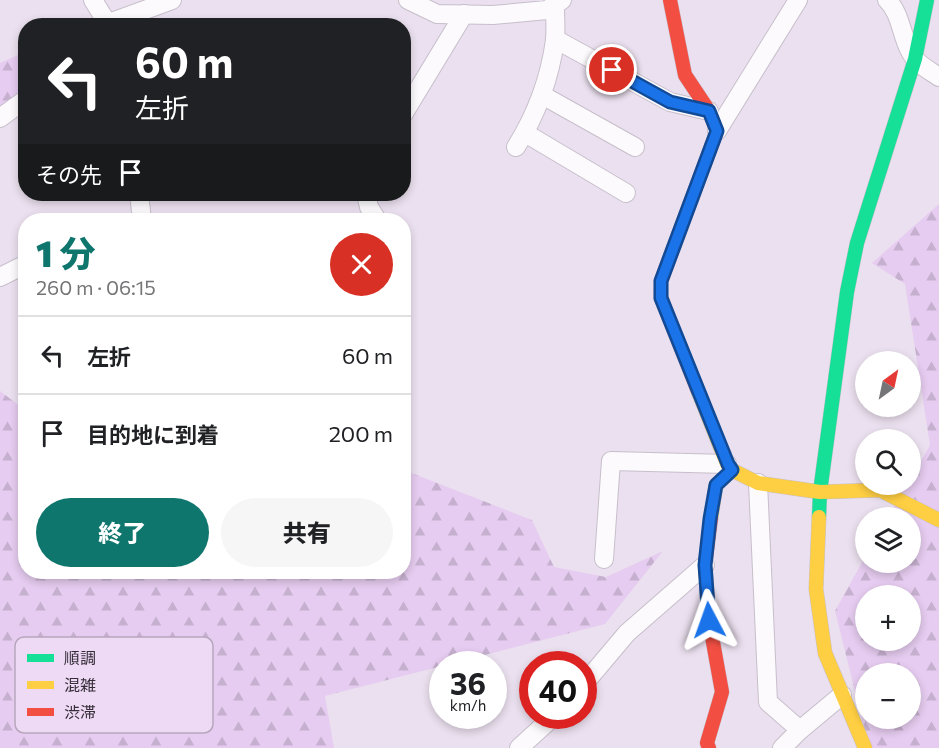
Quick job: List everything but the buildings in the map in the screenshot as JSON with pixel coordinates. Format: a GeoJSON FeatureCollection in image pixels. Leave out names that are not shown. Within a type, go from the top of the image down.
{"type":"FeatureCollection","features":[{"type":"Feature","properties":{"kind":"street"},"geometry":{"type":"LineString","coordinates":[[93,0],[105,18]]}},
{"type":"Feature","properties":{"kind":"street"},"geometry":{"type":"LineString","coordinates":[[125,18],[172,0]]}},
{"type":"Feature","properties":{"kind":"street"},"geometry":{"type":"LineString","coordinates":[[408,0],[437,14],[515,13],[547,10],[558,3]]}},
{"type":"Feature","properties":{"kind":"street"},"geometry":{"type":"LineString","coordinates":[[670,0],[685,75],[709,111],[717,131]]}},
{"type":"Feature","properties":{"kind":"street"},"geometry":{"type":"LineString","coordinates":[[730,467],[661,298],[661,281],[717,131],[798,0]]}},
{"type":"Feature","properties":{"kind":"street"},"geometry":{"type":"LineString","coordinates":[[886,0],[892,6],[903,36],[915,59],[939,78]]}},
{"type":"Feature","properties":{"kind":"street"},"geometry":{"type":"LineString","coordinates":[[865,748],[825,653],[816,589],[820,492],[847,292],[857,243],[915,59],[927,0]]}},
{"type":"Feature","properties":{"kind":"street"},"geometry":{"type":"LineString","coordinates":[[558,3],[555,39],[542,95],[521,140],[626,193]]}},
{"type":"Feature","properties":{"kind":"street"},"geometry":{"type":"LineString","coordinates":[[411,101],[464,14]]}},
{"type":"Feature","properties":{"kind":"street"},"geometry":{"type":"LineString","coordinates":[[555,39],[670,102],[709,111]]}},
{"type":"Feature","properties":{"kind":"street"},"geometry":{"type":"LineString","coordinates":[[542,95],[635,147]]}},
{"type":"Feature","properties":{"kind":"street"},"geometry":{"type":"LineString","coordinates":[[0,118],[18,105]]}},
{"type":"Feature","properties":{"kind":"street"},"geometry":{"type":"LineString","coordinates":[[0,277],[18,268]]}},
{"type":"Feature","properties":{"kind":"street"},"geometry":{"type":"LineString","coordinates":[[604,559],[611,461],[730,467],[758,483],[820,492],[880,490],[939,520]]}},
{"type":"Feature","properties":{"kind":"street"},"geometry":{"type":"LineString","coordinates":[[706,746],[722,692],[709,620],[705,565],[716,485],[730,467]]}},
{"type":"Feature","properties":{"kind":"street"},"geometry":{"type":"LineString","coordinates":[[758,483],[768,702],[800,730]]}},
{"type":"Feature","properties":{"kind":"street"},"geometry":{"type":"LineString","coordinates":[[597,669],[627,633],[705,565]]}},
{"type":"Feature","properties":{"kind":"street"},"geometry":{"type":"LineString","coordinates":[[782,748],[842,695]]}},
{"type":"Feature","properties":{"kind":"street"},"geometry":{"type":"LineString","coordinates":[[519,748],[540,729]]}},
{"type":"Feature","properties":{"kind":"green space"},"geometry":{"type":"Polygon","coordinates":[[[18,55],[18,98],[0,110],[0,63],[18,55]]]}},
{"type":"Feature","properties":{"kind":"green space"},"geometry":{"type":"Polygon","coordinates":[[[939,204],[939,748],[869,748],[864,729],[921,729],[921,663],[855,663],[855,692],[835,611],[856,573],[921,573],[921,507],[894,507],[901,495],[921,495],[921,461],[930,445],[921,387],[921,351],[915,351],[905,284],[872,263],[939,204]]]}},
{"type":"Feature","properties":{"kind":"green space"},"geometry":{"type":"Polygon","coordinates":[[[0,391],[18,405],[18,579],[411,579],[411,473],[532,520],[554,567],[606,577],[663,551],[605,624],[500,651],[429,651],[429,669],[325,696],[334,748],[0,748],[0,391]]]}},
{"type":"Feature","properties":{"kind":"traffic: fast"},"geometry":{"type":"LineString","coordinates":[[819,517],[820,492],[847,292],[857,243],[915,59],[927,0]]}},
{"type":"Feature","properties":{"kind":"traffic: slow"},"geometry":{"type":"LineString","coordinates":[[698,391],[727,464],[732,470]]}},
{"type":"Feature","properties":{"kind":"traffic: slow"},"geometry":{"type":"LineString","coordinates":[[711,518],[716,485],[732,470],[758,483],[820,492],[880,490],[939,520]]}},
{"type":"Feature","properties":{"kind":"traffic: slow"},"geometry":{"type":"LineString","coordinates":[[819,517],[816,589],[825,653],[865,748]]}},
{"type":"Feature","properties":{"kind":"traffic: jam"},"geometry":{"type":"LineString","coordinates":[[670,0],[685,75],[709,111],[717,131],[661,281],[661,298],[698,391]]}},
{"type":"Feature","properties":{"kind":"traffic: jam"},"geometry":{"type":"LineString","coordinates":[[709,748],[707,743],[722,692],[709,620],[705,565],[711,518]]}},
{"type":"Feature","properties":{"kind":"route"},"geometry":{"type":"LineString","coordinates":[[612,70],[670,102],[709,111],[717,131],[661,281],[661,298],[732,470],[716,485],[710,519],[705,565],[709,620]]}}]}
